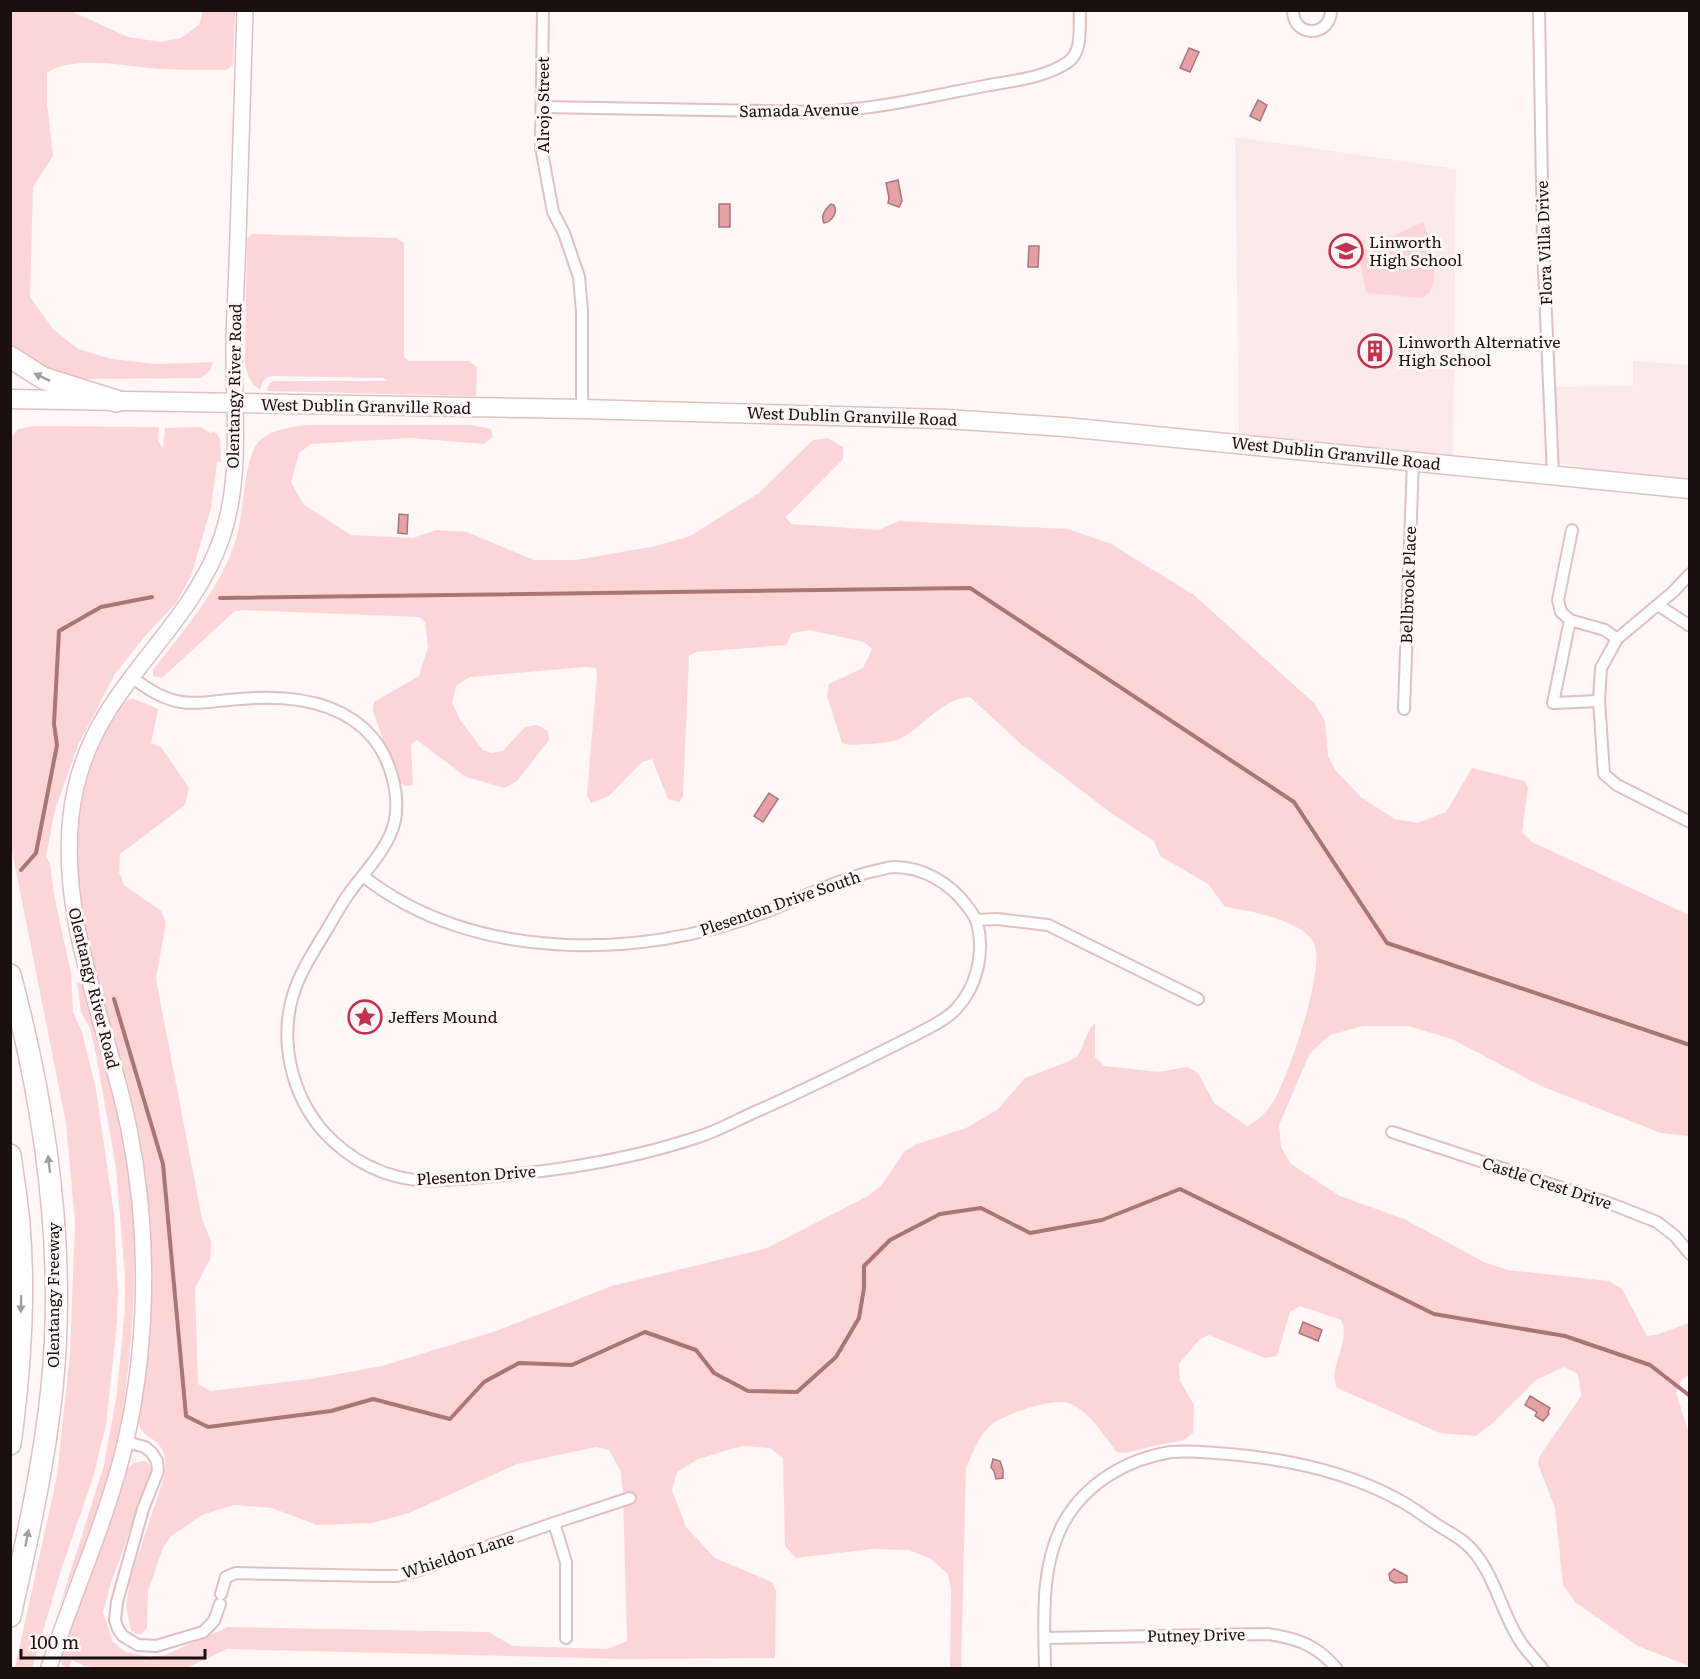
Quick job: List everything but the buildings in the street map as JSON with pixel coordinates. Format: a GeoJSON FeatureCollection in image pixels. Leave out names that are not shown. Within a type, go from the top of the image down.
{"type":"FeatureCollection","features":[{"type":"Feature","properties":{"kind":"highway"},"geometry":{"type":"LineString","coordinates":[[10,357],[43,378],[116,401]]}},
{"type":"Feature","properties":{"kind":"highway","name":"Olentangy Freeway"},"geometry":{"type":"LineString","coordinates":[[10,975],[28,1043],[44,1127],[54,1223],[56,1302],[52,1387],[43,1460],[10,1616]]}},
{"type":"Feature","properties":{"kind":"highway","name":"Olentangy Freeway"},"geometry":{"type":"LineString","coordinates":[[10,1155],[19,1224],[22,1301],[18,1384],[10,1444]]}},
{"type":"Feature","properties":{"kind":"main road","name":"Olentangy River Road"},"geometry":{"type":"LineString","coordinates":[[49,1668],[61,1628],[111,1497],[126,1442],[140,1352],[144,1269],[139,1197],[129,1130],[77,932],[69,856],[71,812],[87,750],[109,709],[187,606],[207,571],[222,536],[231,499],[236,446],[234,404],[245,10]]}},
{"type":"Feature","properties":{"kind":"main road","name":"West Dublin Granville Road"},"geometry":{"type":"LineString","coordinates":[[10,399],[582,409],[868,416],[1036,424],[1689,489]]}},
{"type":"Feature","properties":{"kind":"street","name":"Alrojo Street"},"geometry":{"type":"LineString","coordinates":[[543,10],[541,147],[553,212],[564,232],[579,277],[582,311],[582,409]]}},
{"type":"Feature","properties":{"kind":"street","name":"Samada Avenue"},"geometry":{"type":"LineString","coordinates":[[542,107],[816,112],[852,111],[886,106],[1040,75],[1069,62],[1076,52],[1079,41],[1080,10]]}},
{"type":"Feature","properties":{"kind":"street"},"geometry":{"type":"LineString","coordinates":[[1293,10],[1296,24],[1301,29],[1311,31],[1320,30],[1328,23],[1331,10]]}},
{"type":"Feature","properties":{"kind":"street","name":"Flora Villa Drive"},"geometry":{"type":"LineString","coordinates":[[1539,10],[1543,245],[1552,475]]}},
{"type":"Feature","properties":{"kind":"street","name":"Bellbrook Place"},"geometry":{"type":"LineString","coordinates":[[1404,709],[1413,461]]}},
{"type":"Feature","properties":{"kind":"street"},"geometry":{"type":"LineString","coordinates":[[1572,530],[1558,600],[1561,612],[1570,620],[1605,630],[1617,639]]}},
{"type":"Feature","properties":{"kind":"street"},"geometry":{"type":"LineString","coordinates":[[1689,574],[1658,605],[1617,639],[1601,668],[1599,701],[1604,774],[1617,785],[1689,822]]}},
{"type":"Feature","properties":{"kind":"street"},"geometry":{"type":"LineString","coordinates":[[1658,605],[1689,626]]}},
{"type":"Feature","properties":{"kind":"street"},"geometry":{"type":"LineString","coordinates":[[1570,620],[1553,703],[1599,701]]}},
{"type":"Feature","properties":{"kind":"street","name":"Plesenton Drive"},"geometry":{"type":"LineString","coordinates":[[133,678],[147,688],[178,701],[191,703],[270,698],[325,705],[349,717],[374,739],[387,762],[395,789],[395,820],[381,851],[348,894],[305,965],[293,996],[287,1030],[289,1059],[299,1095],[313,1119],[335,1144],[360,1162],[385,1174],[411,1180],[466,1179],[523,1173],[630,1155],[702,1136],[800,1093],[933,1026],[956,1010],[972,986],[980,958],[977,920]]}},
{"type":"Feature","properties":{"kind":"street","name":"Plesenton Drive South"},"geometry":{"type":"LineString","coordinates":[[363,876],[375,886],[415,909],[460,926],[516,940],[572,945],[632,943],[686,936],[763,913],[857,875],[893,867],[929,874],[957,892],[977,920]]}},
{"type":"Feature","properties":{"kind":"street"},"geometry":{"type":"LineString","coordinates":[[977,920],[997,919],[1047,925],[1198,999]]}},
{"type":"Feature","properties":{"kind":"street","name":"Castle Crest Drive"},"geometry":{"type":"LineString","coordinates":[[1392,1132],[1614,1205],[1657,1222],[1675,1236],[1689,1254]]}},
{"type":"Feature","properties":{"kind":"street","name":"Whieldon Lane"},"geometry":{"type":"LineString","coordinates":[[126,1442],[145,1447],[152,1453],[157,1461],[158,1471],[143,1509],[117,1602],[115,1620],[118,1629],[123,1636],[138,1645],[156,1646],[203,1632],[214,1621],[226,1577],[236,1573],[376,1576],[406,1574],[630,1498]]}},
{"type":"Feature","properties":{"kind":"street"},"geometry":{"type":"LineString","coordinates":[[1045,1668],[1046,1583],[1055,1542],[1065,1522],[1075,1506],[1095,1485],[1109,1475],[1145,1458],[1173,1452],[1263,1457],[1297,1463],[1346,1478],[1399,1500],[1465,1543],[1477,1557],[1487,1572],[1517,1637],[1542,1668]]}},
{"type":"Feature","properties":{"kind":"street"},"geometry":{"type":"LineString","coordinates":[[554,1523],[566,1562],[566,1638]]}},
{"type":"Feature","properties":{"kind":"street","name":"Putney Drive"},"geometry":{"type":"LineString","coordinates":[[1045,1638],[1268,1634],[1291,1637],[1312,1646],[1336,1668]]}},
{"type":"Feature","properties":{"kind":"shaded area"},"geometry":{"type":"Polygon","coordinates":[[[11,11],[71,11],[128,37],[161,42],[181,38],[199,25],[203,11],[235,11],[233,65],[226,70],[161,69],[86,63],[58,67],[47,73],[47,104],[53,156],[33,187],[30,297],[53,329],[78,349],[111,359],[157,364],[213,362],[210,371],[200,378],[68,379],[53,375],[11,348],[11,11]]]}},
{"type":"Feature","properties":{"kind":"shaded area"},"geometry":{"type":"Polygon","coordinates":[[[1189,48],[1199,52],[1190,72],[1180,68],[1189,48]]]}},
{"type":"Feature","properties":{"kind":"shaded area"},"geometry":{"type":"Polygon","coordinates":[[[1258,100],[1267,105],[1260,121],[1250,116],[1258,100]]]}},
{"type":"Feature","properties":{"kind":"shaded area","name":"Linworth High School"},"geometry":{"type":"Polygon","coordinates":[[[1235,137],[1456,169],[1453,459],[1239,437],[1235,137]]]}},
{"type":"Feature","properties":{"kind":"shaded area"},"geometry":{"type":"Polygon","coordinates":[[[898,180],[902,201],[899,207],[888,203],[886,183],[898,180]]]}},
{"type":"Feature","properties":{"kind":"shaded area"},"geometry":{"type":"Polygon","coordinates":[[[719,204],[730,204],[730,227],[719,227],[719,204]]]}},
{"type":"Feature","properties":{"kind":"shaded area"},"geometry":{"type":"Polygon","coordinates":[[[831,204],[834,205],[835,214],[830,221],[824,223],[823,215],[831,204]]]}},
{"type":"Feature","properties":{"kind":"shaded area"},"geometry":{"type":"Polygon","coordinates":[[[1423,222],[1434,250],[1434,282],[1430,292],[1422,298],[1366,293],[1358,252],[1423,222]]]}},
{"type":"Feature","properties":{"kind":"shaded area"},"geometry":{"type":"Polygon","coordinates":[[[252,234],[396,238],[404,243],[404,357],[409,361],[469,361],[477,367],[476,396],[267,391],[270,383],[275,381],[389,381],[383,378],[274,376],[263,381],[260,390],[249,378],[245,362],[247,239],[252,234]]]}},
{"type":"Feature","properties":{"kind":"shaded area"},"geometry":{"type":"Polygon","coordinates":[[[1029,246],[1039,246],[1038,267],[1028,267],[1029,246]]]}},
{"type":"Feature","properties":{"kind":"shaded area"},"geometry":{"type":"Polygon","coordinates":[[[1633,361],[1689,365],[1689,485],[1552,462],[1545,387],[1633,386],[1633,361]]]}},
{"type":"Feature","properties":{"kind":"shaded area"},"geometry":{"type":"Polygon","coordinates":[[[306,425],[472,425],[491,429],[493,437],[484,444],[411,438],[311,444],[299,453],[291,482],[304,505],[351,535],[413,538],[436,530],[467,532],[534,560],[576,560],[656,546],[690,536],[759,493],[813,440],[828,438],[843,447],[843,459],[786,517],[791,524],[878,530],[899,521],[1068,529],[1111,544],[1194,595],[1314,703],[1325,721],[1328,756],[1336,771],[1362,798],[1395,819],[1417,823],[1446,812],[1472,768],[1524,781],[1528,787],[1522,832],[1532,842],[1689,915],[1689,1136],[1661,1133],[1541,1086],[1452,1039],[1408,1026],[1363,1026],[1330,1035],[1310,1053],[1279,1125],[1281,1147],[1291,1164],[1340,1196],[1404,1219],[1486,1263],[1508,1270],[1609,1281],[1622,1289],[1647,1336],[1689,1323],[1689,1375],[1682,1379],[1676,1392],[1689,1434],[1689,1666],[1638,1646],[1576,1603],[1563,1585],[1555,1508],[1538,1464],[1539,1457],[1581,1396],[1578,1374],[1564,1367],[1536,1380],[1495,1421],[1476,1436],[1440,1433],[1337,1388],[1335,1371],[1344,1337],[1341,1320],[1300,1306],[1290,1312],[1277,1356],[1265,1358],[1209,1335],[1200,1339],[1179,1364],[1180,1381],[1194,1405],[1193,1433],[1182,1441],[1126,1453],[1117,1452],[1083,1411],[1076,1406],[1060,1402],[1039,1405],[1004,1417],[985,1431],[966,1468],[961,1668],[950,1668],[951,1590],[948,1574],[931,1559],[909,1550],[872,1549],[796,1558],[785,1546],[783,1458],[770,1448],[742,1446],[698,1459],[677,1472],[672,1490],[686,1527],[715,1558],[772,1582],[776,1591],[775,1658],[627,1659],[227,1649],[187,1668],[106,1668],[84,1666],[72,1660],[69,1668],[62,1665],[61,1653],[127,1469],[133,1463],[144,1461],[149,1463],[151,1471],[110,1586],[103,1613],[113,1642],[126,1652],[150,1657],[165,1655],[228,1627],[489,1632],[512,1646],[607,1649],[627,1641],[621,1472],[609,1450],[596,1447],[517,1464],[409,1513],[372,1523],[317,1525],[272,1508],[234,1505],[202,1515],[171,1536],[163,1548],[148,1591],[147,1628],[140,1635],[131,1631],[126,1605],[130,1580],[165,1474],[165,1461],[161,1447],[141,1429],[138,1423],[149,1274],[75,883],[75,832],[81,797],[97,748],[119,708],[129,699],[158,709],[151,743],[161,747],[189,788],[185,805],[120,854],[119,872],[124,885],[161,911],[166,922],[156,979],[202,1219],[211,1241],[210,1259],[195,1288],[198,1384],[211,1391],[310,1379],[382,1366],[496,1331],[612,1286],[767,1248],[868,1196],[881,1186],[905,1151],[917,1144],[966,1128],[997,1110],[1025,1078],[1078,1056],[1090,1028],[1095,1023],[1095,1057],[1104,1066],[1158,1072],[1187,1067],[1198,1073],[1214,1103],[1247,1126],[1265,1113],[1280,1089],[1311,995],[1316,953],[1313,941],[1306,933],[1273,917],[1225,907],[1208,884],[1160,856],[1154,841],[1115,816],[1022,745],[970,697],[942,707],[910,733],[897,740],[850,745],[842,743],[827,696],[829,684],[863,668],[872,649],[864,642],[810,630],[792,633],[786,645],[696,652],[689,656],[683,796],[679,802],[668,799],[652,759],[642,762],[609,796],[591,803],[587,795],[597,675],[596,668],[585,667],[470,677],[456,686],[452,702],[460,720],[483,750],[491,753],[503,751],[525,727],[537,725],[548,731],[549,740],[517,781],[505,788],[466,777],[417,740],[411,744],[413,785],[405,786],[397,780],[373,711],[374,702],[419,676],[428,647],[425,622],[419,617],[235,611],[162,678],[153,676],[153,670],[189,624],[230,557],[239,529],[250,458],[254,449],[263,438],[270,434],[306,425]]]}},
{"type":"Feature","properties":{"kind":"shaded area"},"geometry":{"type":"Polygon","coordinates":[[[34,426],[159,427],[158,441],[163,448],[165,428],[201,427],[210,433],[214,431],[220,438],[221,462],[217,462],[211,508],[191,576],[176,603],[145,636],[115,674],[78,745],[55,810],[46,856],[50,864],[54,895],[71,972],[73,1012],[82,1032],[96,1090],[114,1214],[118,1292],[117,1323],[106,1425],[93,1478],[62,1567],[32,1668],[15,1668],[57,1476],[70,1354],[75,1223],[66,1123],[11,846],[11,438],[18,429],[34,426]]]}},
{"type":"Feature","properties":{"kind":"shaded area"},"geometry":{"type":"Polygon","coordinates":[[[399,514],[408,515],[407,534],[398,533],[399,514]]]}},
{"type":"Feature","properties":{"kind":"shaded area"},"geometry":{"type":"Polygon","coordinates":[[[769,793],[778,799],[763,822],[754,816],[769,793]]]}},
{"type":"Feature","properties":{"kind":"shaded area"},"geometry":{"type":"Polygon","coordinates":[[[77,982],[81,984],[106,1070],[126,1156],[134,1236],[134,1289],[126,1383],[112,1466],[97,1513],[59,1608],[104,1465],[117,1393],[125,1308],[125,1277],[116,1168],[96,1054],[90,1028],[81,1012],[77,982]]]}},
{"type":"Feature","properties":{"kind":"shaded area"},"geometry":{"type":"Polygon","coordinates":[[[1303,1322],[1322,1330],[1318,1341],[1299,1333],[1303,1322]]]}},
{"type":"Feature","properties":{"kind":"shaded area"},"geometry":{"type":"Polygon","coordinates":[[[1530,1396],[1550,1408],[1549,1414],[1543,1421],[1535,1416],[1537,1412],[1525,1405],[1530,1396]]]}},
{"type":"Feature","properties":{"kind":"shaded area"},"geometry":{"type":"Polygon","coordinates":[[[993,1459],[1000,1461],[1003,1478],[996,1479],[991,1467],[993,1459]]]}},
{"type":"Feature","properties":{"kind":"shaded area"},"geometry":{"type":"Polygon","coordinates":[[[1394,1569],[1407,1576],[1407,1582],[1395,1583],[1390,1580],[1389,1574],[1394,1569]]]}},
{"type":"Feature","properties":{"kind":"waterway"},"geometry":{"type":"LineString","coordinates":[[220,598],[970,588],[1294,802],[1387,943],[1690,1045]]}},
{"type":"Feature","properties":{"kind":"waterway"},"geometry":{"type":"LineString","coordinates":[[21,870],[36,853],[57,745],[54,724],[59,631],[101,607],[152,597]]}},
{"type":"Feature","properties":{"kind":"waterway"},"geometry":{"type":"LineString","coordinates":[[114,999],[163,1164],[186,1416],[208,1427],[331,1411],[373,1399],[450,1419],[484,1382],[519,1363],[572,1365],[645,1332],[696,1350],[714,1373],[748,1391],[797,1392],[836,1357],[859,1318],[864,1288],[864,1266],[890,1240],[940,1214],[981,1208],[1030,1233],[1102,1220],[1180,1189],[1434,1314],[1565,1336],[1650,1365],[1690,1396]]}},
{"type":"Feature","properties":{"kind":"place","name":"Linworth High School"},"geometry":{"type":"Point","coordinates":[1346,251]}},
{"type":"Feature","properties":{"kind":"place","name":"Linworth Alternative High School"},"geometry":{"type":"Point","coordinates":[1375,351]}},
{"type":"Feature","properties":{"kind":"place","name":"Jeffers Mound"},"geometry":{"type":"Point","coordinates":[365,1017]}}]}
